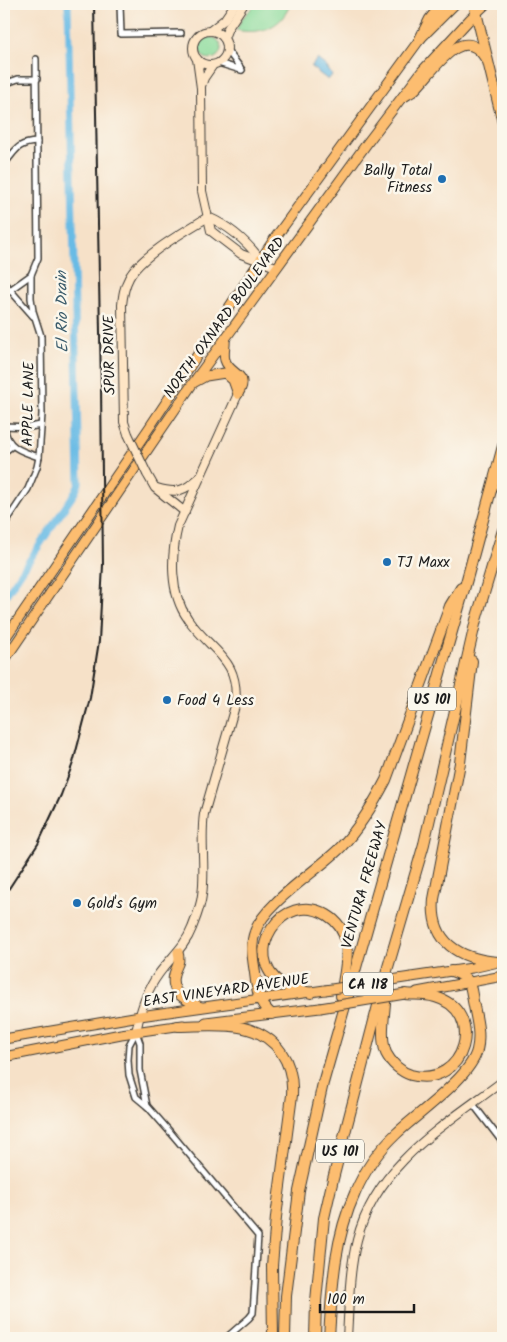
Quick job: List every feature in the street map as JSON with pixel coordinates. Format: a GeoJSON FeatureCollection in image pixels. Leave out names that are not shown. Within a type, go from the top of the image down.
{"type":"FeatureCollection","features":[{"type":"Feature","properties":{"kind":"highway"},"geometry":{"type":"LineString","coordinates":[[420,38],[430,19],[442,4]]}},
{"type":"Feature","properties":{"kind":"highway"},"geometry":{"type":"LineString","coordinates":[[475,8],[503,123]]}},
{"type":"Feature","properties":{"kind":"highway"},"geometry":{"type":"LineString","coordinates":[[402,97],[413,90],[435,65],[458,46],[467,45],[480,50],[490,68]]}},
{"type":"Feature","properties":{"kind":"highway","name":"VENTURA FREEWAY"},"geometry":{"type":"LineString","coordinates":[[284,1338],[286,1296],[299,1191],[323,1083],[467,579],[503,446]]}},
{"type":"Feature","properties":{"kind":"highway","name":"US 101"},"geometry":{"type":"LineString","coordinates":[[315,1338],[316,1301],[324,1218],[350,1108],[424,844],[476,620],[503,530]]}},
{"type":"Feature","properties":{"kind":"highway"},"geometry":{"type":"LineString","coordinates":[[271,1014],[259,1000],[252,954],[253,937],[258,924],[274,905],[342,846],[375,802],[386,780],[450,606],[467,579]]}},
{"type":"Feature","properties":{"kind":"highway"},"geometry":{"type":"LineString","coordinates":[[476,620],[460,763],[433,906],[439,931],[452,948],[471,958],[501,961]]}},
{"type":"Feature","properties":{"kind":"highway"},"geometry":{"type":"LineString","coordinates":[[311,993],[291,988],[279,981],[270,971],[265,958],[266,939],[273,926],[287,914],[301,910],[324,914],[336,923],[344,935],[346,949],[340,999],[342,1014]]}},
{"type":"Feature","properties":{"kind":"highway"},"geometry":{"type":"LineString","coordinates":[[329,1338],[335,1261],[340,1236],[355,1192],[381,1151],[395,1135],[467,1069],[477,1050],[478,1032],[470,982],[462,974],[452,970]]}},
{"type":"Feature","properties":{"kind":"highway"},"geometry":{"type":"LineString","coordinates":[[386,975],[383,1039],[386,1053],[396,1067],[407,1074],[431,1077],[442,1073],[451,1067],[463,1051],[465,1031],[462,1020],[457,1011],[448,1002],[435,997],[405,994]]}},
{"type":"Feature","properties":{"kind":"highway"},"geometry":{"type":"LineString","coordinates":[[178,1026],[231,1025],[259,1032],[275,1044],[288,1066],[292,1084],[292,1095],[272,1256],[273,1338]]}},
{"type":"Feature","properties":{"kind":"main road","name":"NORTH OXNARD BOULEVARD"},"geometry":{"type":"LineString","coordinates":[[4,640],[146,433],[260,260],[420,38],[455,4]]}},
{"type":"Feature","properties":{"kind":"main road","name":"NORTH OXNARD BOULEVARD"},"geometry":{"type":"LineString","coordinates":[[4,660],[193,383],[276,267],[422,71],[475,8],[486,4]]}},
{"type":"Feature","properties":{"kind":"main road"},"geometry":{"type":"LineString","coordinates":[[225,339],[225,361],[242,380],[242,387],[238,394]]}},
{"type":"Feature","properties":{"kind":"main road"},"geometry":{"type":"LineString","coordinates":[[193,383],[206,376],[225,373],[234,380],[238,394]]}},
{"type":"Feature","properties":{"kind":"main road"},"geometry":{"type":"LineString","coordinates":[[178,952],[180,961],[174,976],[174,986],[180,997],[202,1007]]}},
{"type":"Feature","properties":{"kind":"main road","name":"CA 118"},"geometry":{"type":"LineString","coordinates":[[452,970],[501,961]]}},
{"type":"Feature","properties":{"kind":"main road","name":"EAST VINEYARD AVENUE"},"geometry":{"type":"LineString","coordinates":[[4,1039],[140,1016],[311,993],[452,970]]}},
{"type":"Feature","properties":{"kind":"main road","name":"CA 118"},"geometry":{"type":"LineString","coordinates":[[470,982],[503,976]]}},
{"type":"Feature","properties":{"kind":"main road","name":"EAST VINEYARD AVENUE"},"geometry":{"type":"LineString","coordinates":[[4,1057],[133,1032],[320,1008],[470,982]]}},
{"type":"Feature","properties":{"kind":"street"},"geometry":{"type":"LineString","coordinates":[[120,4],[120,34],[181,33]]}},
{"type":"Feature","properties":{"kind":"street"},"geometry":{"type":"LineString","coordinates":[[235,4],[224,20],[210,31],[201,34],[194,41],[193,50],[197,59],[201,88],[202,191],[211,231],[242,254],[276,267]]}},
{"type":"Feature","properties":{"kind":"street"},"geometry":{"type":"LineString","coordinates":[[197,59],[201,63],[242,70],[227,50],[224,38],[228,28],[244,4]]}},
{"type":"Feature","properties":{"kind":"street"},"geometry":{"type":"LineString","coordinates":[[210,31],[216,32],[224,38]]}},
{"type":"Feature","properties":{"kind":"street"},"geometry":{"type":"LineString","coordinates":[[201,88],[204,78],[225,55],[227,50]]}},
{"type":"Feature","properties":{"kind":"street","name":"APPLE LANE"},"geometry":{"type":"LineString","coordinates":[[4,525],[28,489],[40,457],[41,336],[31,298],[31,275],[38,258],[36,59]]}},
{"type":"Feature","properties":{"kind":"street"},"geometry":{"type":"LineString","coordinates":[[4,84],[36,78]]}},
{"type":"Feature","properties":{"kind":"street"},"geometry":{"type":"LineString","coordinates":[[4,164],[18,146],[37,142]]}},
{"type":"Feature","properties":{"kind":"street"},"geometry":{"type":"LineString","coordinates":[[208,217],[220,222],[249,244],[260,260]]}},
{"type":"Feature","properties":{"kind":"street","name":"SPUR DRIVE"},"geometry":{"type":"LineString","coordinates":[[185,512],[156,488],[147,474],[124,422],[122,305],[124,290],[132,273],[142,261],[208,217]]}},
{"type":"Feature","properties":{"kind":"street"},"geometry":{"type":"LineString","coordinates":[[10,290],[31,275]]}},
{"type":"Feature","properties":{"kind":"street"},"geometry":{"type":"LineString","coordinates":[[4,283],[36,319]]}},
{"type":"Feature","properties":{"kind":"street"},"geometry":{"type":"LineString","coordinates":[[226,1338],[253,1313],[258,1236],[148,1107],[136,1097],[129,1075],[129,1045],[148,994],[158,975],[189,936],[201,899],[204,873],[203,820],[234,706],[235,680],[228,664],[187,618],[176,594],[174,580],[175,542],[178,526],[238,394]]}},
{"type":"Feature","properties":{"kind":"street"},"geometry":{"type":"LineString","coordinates":[[40,457],[23,452],[12,446],[5,434],[4,427],[41,425]]}},
{"type":"Feature","properties":{"kind":"street"},"geometry":{"type":"LineString","coordinates":[[4,452],[12,446]]}},
{"type":"Feature","properties":{"kind":"street"},"geometry":{"type":"LineString","coordinates":[[156,488],[177,491],[191,485],[201,477]]}},
{"type":"Feature","properties":{"kind":"street"},"geometry":{"type":"LineString","coordinates":[[133,1032],[140,1043],[140,1070],[148,1107]]}},
{"type":"Feature","properties":{"kind":"street"},"geometry":{"type":"LineString","coordinates":[[347,1338],[354,1251],[370,1204],[390,1174],[406,1156],[503,1081]]}},
{"type":"Feature","properties":{"kind":"street"},"geometry":{"type":"LineString","coordinates":[[474,1104],[503,1143]]}},
{"type":"Feature","properties":{"kind":"green space"},"geometry":{"type":"Polygon","coordinates":[[[256,4],[290,4],[281,19],[269,28],[253,31],[236,30],[244,16],[256,4]]]}},
{"type":"Feature","properties":{"kind":"green space"},"geometry":{"type":"Polygon","coordinates":[[[210,37],[220,44],[221,48],[214,58],[210,59],[200,52],[199,48],[206,38],[210,37]]]}},
{"type":"Feature","properties":{"kind":"water"},"geometry":{"type":"Polygon","coordinates":[[[317,59],[326,66],[332,75],[328,80],[311,67],[317,59]]]}},
{"type":"Feature","properties":{"kind":"waterway","name":"El Rio Drain"},"geometry":{"type":"LineString","coordinates":[[4,598],[76,491],[79,483],[68,4]]}},
{"type":"Feature","properties":{"kind":"railway"},"geometry":{"type":"LineString","coordinates":[[4,896],[38,844],[61,795],[73,763],[90,698],[99,641],[103,565],[94,4]]}},
{"type":"Feature","properties":{"kind":"place","name":"Bally Total Fitness"},"geometry":{"type":"Point","coordinates":[442,179]}},
{"type":"Feature","properties":{"kind":"place","name":"TJ Maxx"},"geometry":{"type":"Point","coordinates":[387,562]}},
{"type":"Feature","properties":{"kind":"place","name":"Food 4 Less"},"geometry":{"type":"Point","coordinates":[167,700]}},
{"type":"Feature","properties":{"kind":"place","name":"Gold's Gym"},"geometry":{"type":"Point","coordinates":[77,903]}}]}
